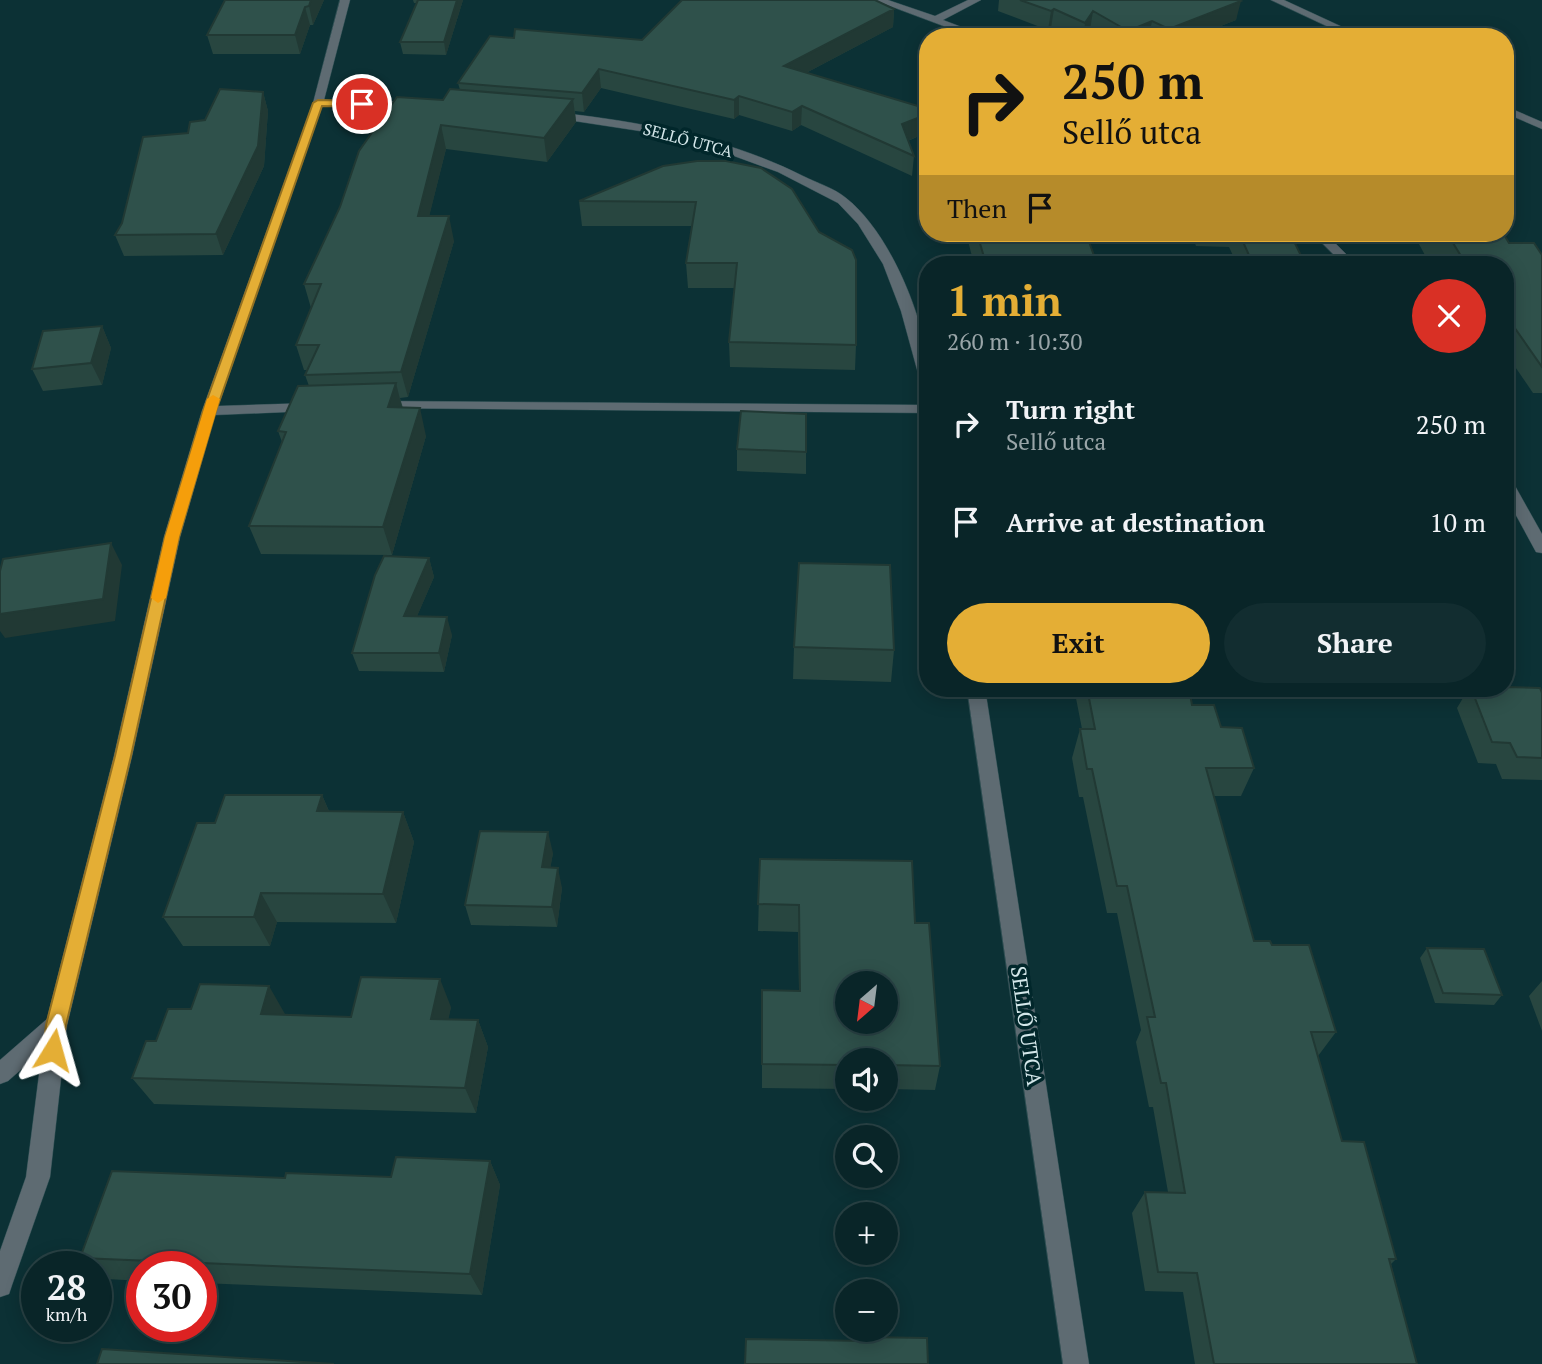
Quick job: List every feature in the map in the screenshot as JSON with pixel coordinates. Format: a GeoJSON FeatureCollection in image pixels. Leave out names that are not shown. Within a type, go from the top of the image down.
{"type":"FeatureCollection","features":[{"type":"Feature","properties":{"kind":"street"},"geometry":{"type":"LineString","coordinates":[[0,1285],[38,1177],[56,1025],[123,756],[172,537],[209,411],[318,103],[345,0]]}},
{"type":"Feature","properties":{"kind":"street"},"geometry":{"type":"LineString","coordinates":[[879,0],[960,28]]}},
{"type":"Feature","properties":{"kind":"street"},"geometry":{"type":"LineString","coordinates":[[937,19],[976,0]]}},
{"type":"Feature","properties":{"kind":"street"},"geometry":{"type":"LineString","coordinates":[[1276,0],[1339,28]]}},
{"type":"Feature","properties":{"kind":"street"},"geometry":{"type":"LineString","coordinates":[[318,103],[433,106]]}},
{"type":"Feature","properties":{"kind":"street","name":"SELLŐ UTCA"},"geometry":{"type":"LineString","coordinates":[[541,113],[605,120],[698,140],[780,167],[844,201],[880,246],[905,299],[919,351]]}},
{"type":"Feature","properties":{"kind":"street"},"geometry":{"type":"LineString","coordinates":[[1514,114],[1542,126]]}},
{"type":"Feature","properties":{"kind":"street"},"geometry":{"type":"LineString","coordinates":[[1327,242],[1342,256]]}},
{"type":"Feature","properties":{"kind":"street"},"geometry":{"type":"LineString","coordinates":[[367,405],[919,409]]}},
{"type":"Feature","properties":{"kind":"street"},"geometry":{"type":"LineString","coordinates":[[209,411],[328,407]]}},
{"type":"Feature","properties":{"kind":"street"},"geometry":{"type":"LineString","coordinates":[[1514,497],[1542,548]]}},
{"type":"Feature","properties":{"kind":"street","name":"SELLŐ UTCA"},"geometry":{"type":"LineString","coordinates":[[976,697],[1076,1364]]}},
{"type":"Feature","properties":{"kind":"street"},"geometry":{"type":"LineString","coordinates":[[0,1074],[56,1025]]}},
{"type":"Feature","properties":{"kind":"building"},"geometry":{"type":"Polygon","coordinates":[[[225,0],[311,0],[309,6],[305,7],[295,35],[207,35],[225,0]]]}},
{"type":"Feature","properties":{"kind":"building"},"geometry":{"type":"Polygon","coordinates":[[[418,0],[457,0],[444,42],[400,42],[418,0]]]}},
{"type":"Feature","properties":{"kind":"building"},"geometry":{"type":"Polygon","coordinates":[[[682,0],[875,0],[894,9],[784,66],[919,106],[919,117],[902,124],[914,156],[802,106],[792,112],[739,96],[734,100],[599,69],[582,93],[458,83],[490,36],[514,38],[515,29],[642,40],[682,0]]]}},
{"type":"Feature","properties":{"kind":"building"},"geometry":{"type":"Polygon","coordinates":[[[1020,0],[1241,1],[1172,28],[1152,21],[1135,28],[1123,28],[1093,11],[1085,23],[1054,9],[1051,11],[1020,0]]]}},
{"type":"Feature","properties":{"kind":"building"},"geometry":{"type":"Polygon","coordinates":[[[220,89],[263,92],[258,146],[216,234],[115,235],[122,223],[143,137],[188,133],[190,122],[205,120],[220,89]]]}},
{"type":"Feature","properties":{"kind":"building"},"geometry":{"type":"Polygon","coordinates":[[[450,89],[573,99],[544,138],[441,125],[418,216],[449,216],[401,372],[305,375],[319,345],[296,345],[321,284],[304,284],[340,207],[359,151],[397,97],[443,100],[450,89]]]}},
{"type":"Feature","properties":{"kind":"building"},"geometry":{"type":"Polygon","coordinates":[[[697,161],[726,161],[761,168],[792,189],[819,232],[852,250],[856,260],[856,345],[729,342],[737,263],[686,263],[696,202],[579,201],[663,166],[697,161]]]}},
{"type":"Feature","properties":{"kind":"building"},"geometry":{"type":"Polygon","coordinates":[[[980,242],[1089,242],[1094,256],[984,256],[980,242]]]}},
{"type":"Feature","properties":{"kind":"building"},"geometry":{"type":"Polygon","coordinates":[[[1243,242],[1294,242],[1301,256],[1249,256],[1243,242]]]}},
{"type":"Feature","properties":{"kind":"building"},"geometry":{"type":"Polygon","coordinates":[[[1452,242],[1534,243],[1542,255],[1542,367],[1514,327],[1514,256],[1461,256],[1452,242]]]}},
{"type":"Feature","properties":{"kind":"building"},"geometry":{"type":"Polygon","coordinates":[[[102,326],[91,363],[32,369],[43,331],[102,326]]]}},
{"type":"Feature","properties":{"kind":"building"},"geometry":{"type":"Polygon","coordinates":[[[396,383],[388,407],[420,408],[383,527],[249,526],[286,432],[278,431],[298,386],[396,383]]]}},
{"type":"Feature","properties":{"kind":"building"},"geometry":{"type":"Polygon","coordinates":[[[741,411],[806,414],[806,452],[737,449],[741,411]]]}},
{"type":"Feature","properties":{"kind":"building"},"geometry":{"type":"Polygon","coordinates":[[[111,543],[103,599],[0,614],[0,571],[3,559],[111,543]]]}},
{"type":"Feature","properties":{"kind":"building"},"geometry":{"type":"Polygon","coordinates":[[[384,556],[429,558],[404,616],[447,617],[439,653],[352,653],[375,575],[384,556]]]}},
{"type":"Feature","properties":{"kind":"building"},"geometry":{"type":"Polygon","coordinates":[[[799,563],[890,565],[894,650],[794,647],[799,563]]]}},
{"type":"Feature","properties":{"kind":"building"},"geometry":{"type":"Polygon","coordinates":[[[1514,687],[1540,688],[1542,758],[1517,757],[1510,743],[1492,742],[1474,697],[1514,697],[1514,687]]]}},
{"type":"Feature","properties":{"kind":"building"},"geometry":{"type":"Polygon","coordinates":[[[1089,697],[1191,697],[1192,705],[1214,705],[1221,727],[1242,728],[1254,768],[1206,768],[1254,941],[1270,941],[1272,945],[1309,945],[1336,1032],[1311,1032],[1342,1141],[1364,1142],[1396,1259],[1389,1259],[1417,1364],[1214,1364],[1197,1273],[1158,1272],[1145,1192],[1185,1193],[1166,1083],[1161,1083],[1147,1017],[1155,1017],[1127,886],[1117,886],[1092,769],[1087,769],[1080,729],[1095,729],[1089,697]]]}},
{"type":"Feature","properties":{"kind":"building"},"geometry":{"type":"Polygon","coordinates":[[[225,795],[322,795],[317,811],[403,812],[383,894],[261,893],[254,917],[163,917],[197,823],[215,823],[225,795]]]}},
{"type":"Feature","properties":{"kind":"building"},"geometry":{"type":"Polygon","coordinates":[[[480,831],[548,832],[542,867],[558,868],[552,907],[465,905],[480,831]]]}},
{"type":"Feature","properties":{"kind":"building"},"geometry":{"type":"Polygon","coordinates":[[[760,859],[912,861],[915,923],[929,923],[940,1066],[898,1065],[898,1048],[835,1048],[835,1065],[762,1064],[762,990],[800,991],[799,905],[758,904],[760,859]]]}},
{"type":"Feature","properties":{"kind":"building"},"geometry":{"type":"Polygon","coordinates":[[[1427,948],[1484,949],[1502,995],[1443,993],[1427,948]]]}},
{"type":"Feature","properties":{"kind":"building"},"geometry":{"type":"Polygon","coordinates":[[[361,977],[440,979],[431,1019],[478,1020],[465,1088],[132,1078],[146,1041],[156,1041],[168,1009],[191,1009],[200,984],[269,986],[261,1014],[351,1017],[361,977]]]}},
{"type":"Feature","properties":{"kind":"building"},"geometry":{"type":"Polygon","coordinates":[[[396,1157],[490,1161],[470,1274],[217,1264],[217,1251],[126,1251],[126,1260],[112,1259],[112,1251],[83,1251],[112,1171],[285,1178],[286,1173],[391,1177],[396,1157]]]}},
{"type":"Feature","properties":{"kind":"building"},"geometry":{"type":"Polygon","coordinates":[[[898,1338],[927,1338],[928,1364],[745,1364],[746,1339],[898,1342],[898,1338]]]}},
{"type":"Feature","properties":{"kind":"building"},"geometry":{"type":"Polygon","coordinates":[[[102,1349],[334,1364],[97,1364],[102,1349]]]}},
{"type":"Feature","properties":{"kind":"slow traffic"},"geometry":{"type":"LineString","coordinates":[[158,598],[172,537],[213,399]]}},
{"type":"Feature","properties":{"kind":"route"},"geometry":{"type":"LineString","coordinates":[[53,1050],[56,1025],[123,756],[172,537],[209,411],[318,103],[362,104]]}}]}
